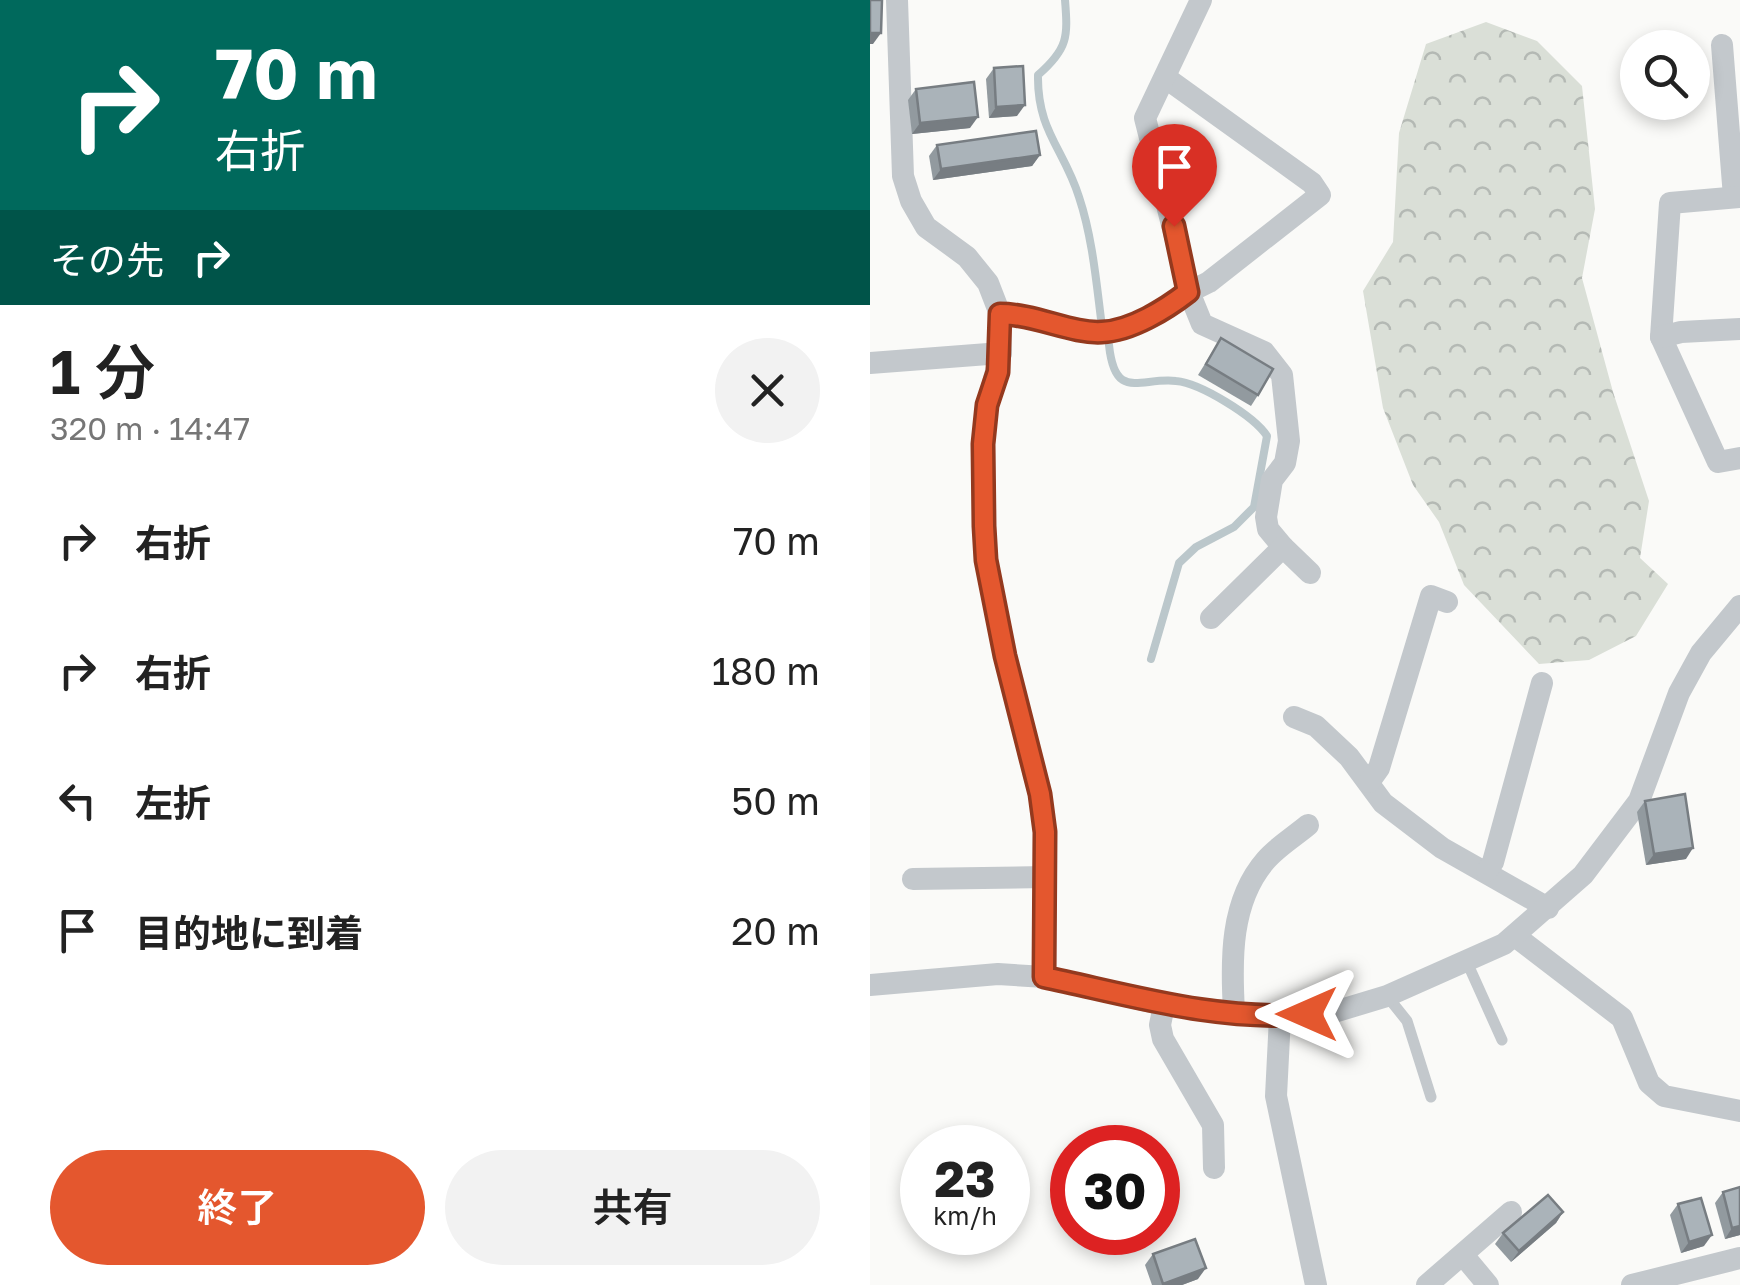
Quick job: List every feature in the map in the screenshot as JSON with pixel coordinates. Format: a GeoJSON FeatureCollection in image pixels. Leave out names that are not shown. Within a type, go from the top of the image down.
{"type":"FeatureCollection","features":[{"type":"Feature","properties":{"kind":"street"},"geometry":{"type":"LineString","coordinates":[[896,0],[903,176],[910,201],[926,227],[967,256],[988,283],[1000,314],[1001,353],[987,405],[983,444],[986,560],[1005,656],[1040,794],[1046,877],[1044,977]]}},
{"type":"Feature","properties":{"kind":"street"},"geometry":{"type":"LineString","coordinates":[[1201,0],[1145,118],[1188,292],[1202,324],[1264,352],[1282,375],[1289,441],[1285,463],[1272,480],[1266,517],[1268,529],[1310,572]]}},
{"type":"Feature","properties":{"kind":"street"},"geometry":{"type":"LineString","coordinates":[[1722,46],[1737,197],[1670,203],[1661,337],[1718,462],[1740,458]]}},
{"type":"Feature","properties":{"kind":"street"},"geometry":{"type":"LineString","coordinates":[[1000,314],[1022,314],[1099,333],[1133,324],[1209,282],[1320,195],[1312,184],[1166,78]]}},
{"type":"Feature","properties":{"kind":"street"},"geometry":{"type":"LineString","coordinates":[[1661,337],[1740,328]]}},
{"type":"Feature","properties":{"kind":"street"},"geometry":{"type":"LineString","coordinates":[[870,363],[1001,353]]}},
{"type":"Feature","properties":{"kind":"street"},"geometry":{"type":"LineString","coordinates":[[1210,618],[1284,547]]}},
{"type":"Feature","properties":{"kind":"street"},"geometry":{"type":"LineString","coordinates":[[1369,782],[1379,768],[1431,596],[1447,602]]}},
{"type":"Feature","properties":{"kind":"street"},"geometry":{"type":"LineString","coordinates":[[870,986],[998,974],[1044,977],[1164,1005],[1280,1016],[1334,1012],[1387,996],[1515,936],[1583,875],[1639,801],[1680,693],[1701,653],[1740,606]]}},
{"type":"Feature","properties":{"kind":"street"},"geometry":{"type":"LineString","coordinates":[[1488,871],[1542,683]]}},
{"type":"Feature","properties":{"kind":"street"},"geometry":{"type":"LineString","coordinates":[[1294,717],[1316,726],[1350,757],[1382,804],[1442,848],[1548,908]]}},
{"type":"Feature","properties":{"kind":"street"},"geometry":{"type":"LineString","coordinates":[[1234,1012],[1236,920],[1251,882],[1266,860],[1308,825]]}},
{"type":"Feature","properties":{"kind":"street"},"geometry":{"type":"LineString","coordinates":[[913,879],[1046,877]]}},
{"type":"Feature","properties":{"kind":"street"},"geometry":{"type":"LineString","coordinates":[[1515,936],[1622,1018],[1649,1083],[1664,1096],[1740,1110]]}},
{"type":"Feature","properties":{"kind":"street"},"geometry":{"type":"LineString","coordinates":[[1164,1005],[1160,1025],[1163,1039],[1212,1126],[1214,1168]]}},
{"type":"Feature","properties":{"kind":"street"},"geometry":{"type":"LineString","coordinates":[[1280,1016],[1276,1096],[1316,1285]]}},
{"type":"Feature","properties":{"kind":"street"},"geometry":{"type":"LineString","coordinates":[[1427,1285],[1511,1212]]}},
{"type":"Feature","properties":{"kind":"street"},"geometry":{"type":"LineString","coordinates":[[1463,1255],[1488,1285]]}},
{"type":"Feature","properties":{"kind":"street"},"geometry":{"type":"LineString","coordinates":[[1632,1285],[1740,1258]]}},
{"type":"Feature","properties":{"kind":"lane"},"geometry":{"type":"LineString","coordinates":[[1466,960],[1502,1040]]}},
{"type":"Feature","properties":{"kind":"lane"},"geometry":{"type":"LineString","coordinates":[[1387,996],[1407,1021],[1431,1097]]}},
{"type":"Feature","properties":{"kind":"green space"},"geometry":{"type":"Polygon","coordinates":[[[1486,22],[1537,41],[1582,86],[1595,209],[1582,278],[1613,392],[1649,501],[1640,558],[1668,584],[1636,636],[1589,660],[1539,664],[1464,585],[1439,522],[1413,485],[1383,408],[1363,291],[1393,242],[1399,133],[1426,44],[1486,22]]]}},
{"type":"Feature","properties":{"kind":"building"},"geometry":{"type":"Polygon","coordinates":[[[870,0],[882,0],[881,33],[870,33],[870,0]]]}},
{"type":"Feature","properties":{"kind":"building"},"geometry":{"type":"Polygon","coordinates":[[[1023,66],[1025,105],[996,107],[994,68],[1023,66]]]}},
{"type":"Feature","properties":{"kind":"building"},"geometry":{"type":"Polygon","coordinates":[[[974,82],[978,117],[920,123],[916,89],[974,82]]]}},
{"type":"Feature","properties":{"kind":"building"},"geometry":{"type":"Polygon","coordinates":[[[1036,131],[1040,155],[941,169],[937,145],[1036,131]]]}},
{"type":"Feature","properties":{"kind":"building"},"geometry":{"type":"Polygon","coordinates":[[[1221,338],[1273,369],[1258,395],[1206,364],[1221,338]]]}},
{"type":"Feature","properties":{"kind":"building"},"geometry":{"type":"Polygon","coordinates":[[[1685,794],[1693,848],[1654,854],[1645,801],[1685,794]]]}},
{"type":"Feature","properties":{"kind":"building"},"geometry":{"type":"Polygon","coordinates":[[[1740,1187],[1740,1226],[1732,1228],[1723,1192],[1740,1187]]]}},
{"type":"Feature","properties":{"kind":"building"},"geometry":{"type":"Polygon","coordinates":[[[1548,1195],[1563,1212],[1519,1251],[1503,1233],[1548,1195]]]}},
{"type":"Feature","properties":{"kind":"building"},"geometry":{"type":"Polygon","coordinates":[[[1701,1198],[1712,1235],[1689,1242],[1678,1204],[1701,1198]]]}},
{"type":"Feature","properties":{"kind":"building"},"geometry":{"type":"Polygon","coordinates":[[[1195,1239],[1206,1268],[1163,1284],[1153,1255],[1180,1255],[1180,1244],[1195,1239]]]}},
{"type":"Feature","properties":{"kind":"waterway"},"geometry":{"type":"LineString","coordinates":[[1065,0],[1064,42],[1038,75],[1039,94],[1047,126],[1073,180],[1083,212],[1101,319]]}},
{"type":"Feature","properties":{"kind":"waterway"},"geometry":{"type":"LineString","coordinates":[[1109,345],[1112,363],[1123,380],[1176,381],[1199,388],[1239,410],[1267,436],[1254,507],[1234,527],[1196,547],[1179,563],[1151,659]]}},
{"type":"Feature","properties":{"kind":"route"},"geometry":{"type":"LineString","coordinates":[[1174,226],[1188,292],[1133,324],[1099,333],[1022,314],[1000,314],[1001,353],[987,405],[983,444],[986,560],[1005,656],[1040,794],[1045,832],[1044,977],[1164,1005],[1280,1016],[1307,1014]]}}]}
